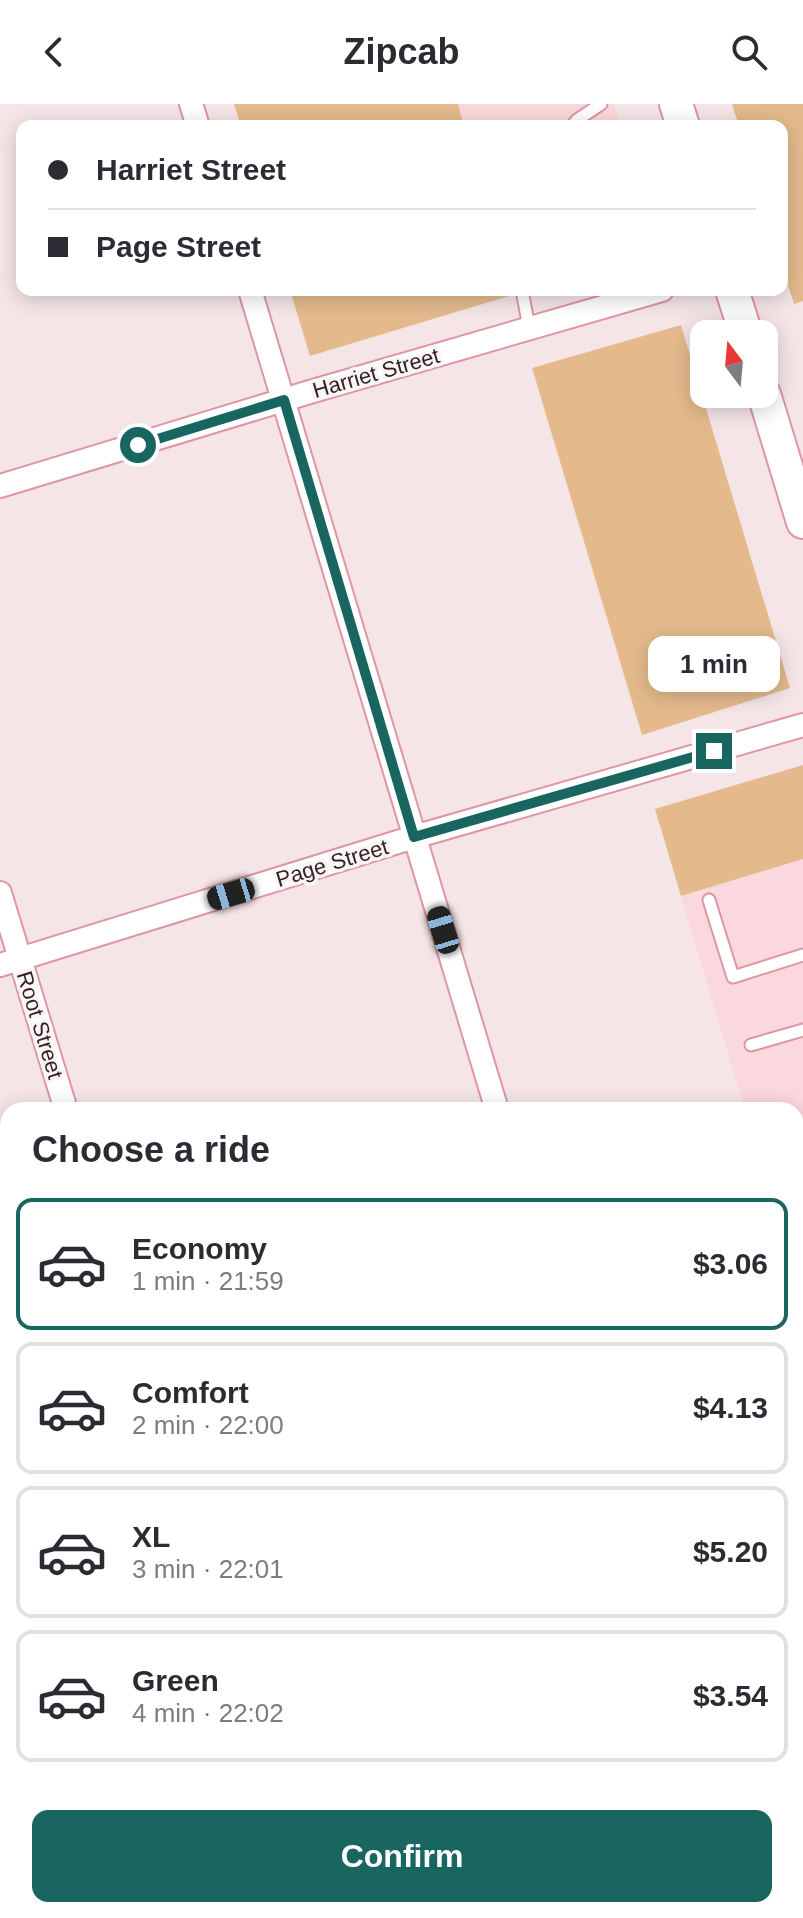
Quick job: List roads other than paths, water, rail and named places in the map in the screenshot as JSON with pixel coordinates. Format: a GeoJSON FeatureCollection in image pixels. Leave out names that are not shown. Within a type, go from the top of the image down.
{"type":"FeatureCollection","features":[{"type":"Feature","properties":{"kind":"main road"},"geometry":{"type":"LineString","coordinates":[[734,296],[742,320]]}},
{"type":"Feature","properties":{"kind":"main road"},"geometry":{"type":"LineString","coordinates":[[768,408],[803,522]]}},
{"type":"Feature","properties":{"kind":"street"},"geometry":{"type":"LineString","coordinates":[[252,296],[495,1102]]}},
{"type":"Feature","properties":{"kind":"street","name":"Harriet Street"},"geometry":{"type":"LineString","coordinates":[[0,486],[641,296]]}},
{"type":"Feature","properties":{"kind":"street","name":"Page Street"},"geometry":{"type":"LineString","coordinates":[[10,962],[414,837],[803,725]]}},
{"type":"Feature","properties":{"kind":"street","name":"Root Street"},"geometry":{"type":"LineString","coordinates":[[0,893],[10,962],[63,1102]]}},
{"type":"Feature","properties":{"kind":"lane"},"geometry":{"type":"LineString","coordinates":[[577,120],[601,104]]}},
{"type":"Feature","properties":{"kind":"lane"},"geometry":{"type":"LineString","coordinates":[[523,296],[529,328]]}},
{"type":"Feature","properties":{"kind":"lane"},"geometry":{"type":"LineString","coordinates":[[709,900],[733,977],[803,955]]}},
{"type":"Feature","properties":{"kind":"lane"},"geometry":{"type":"LineString","coordinates":[[751,1045],[803,1030]]}}]}
